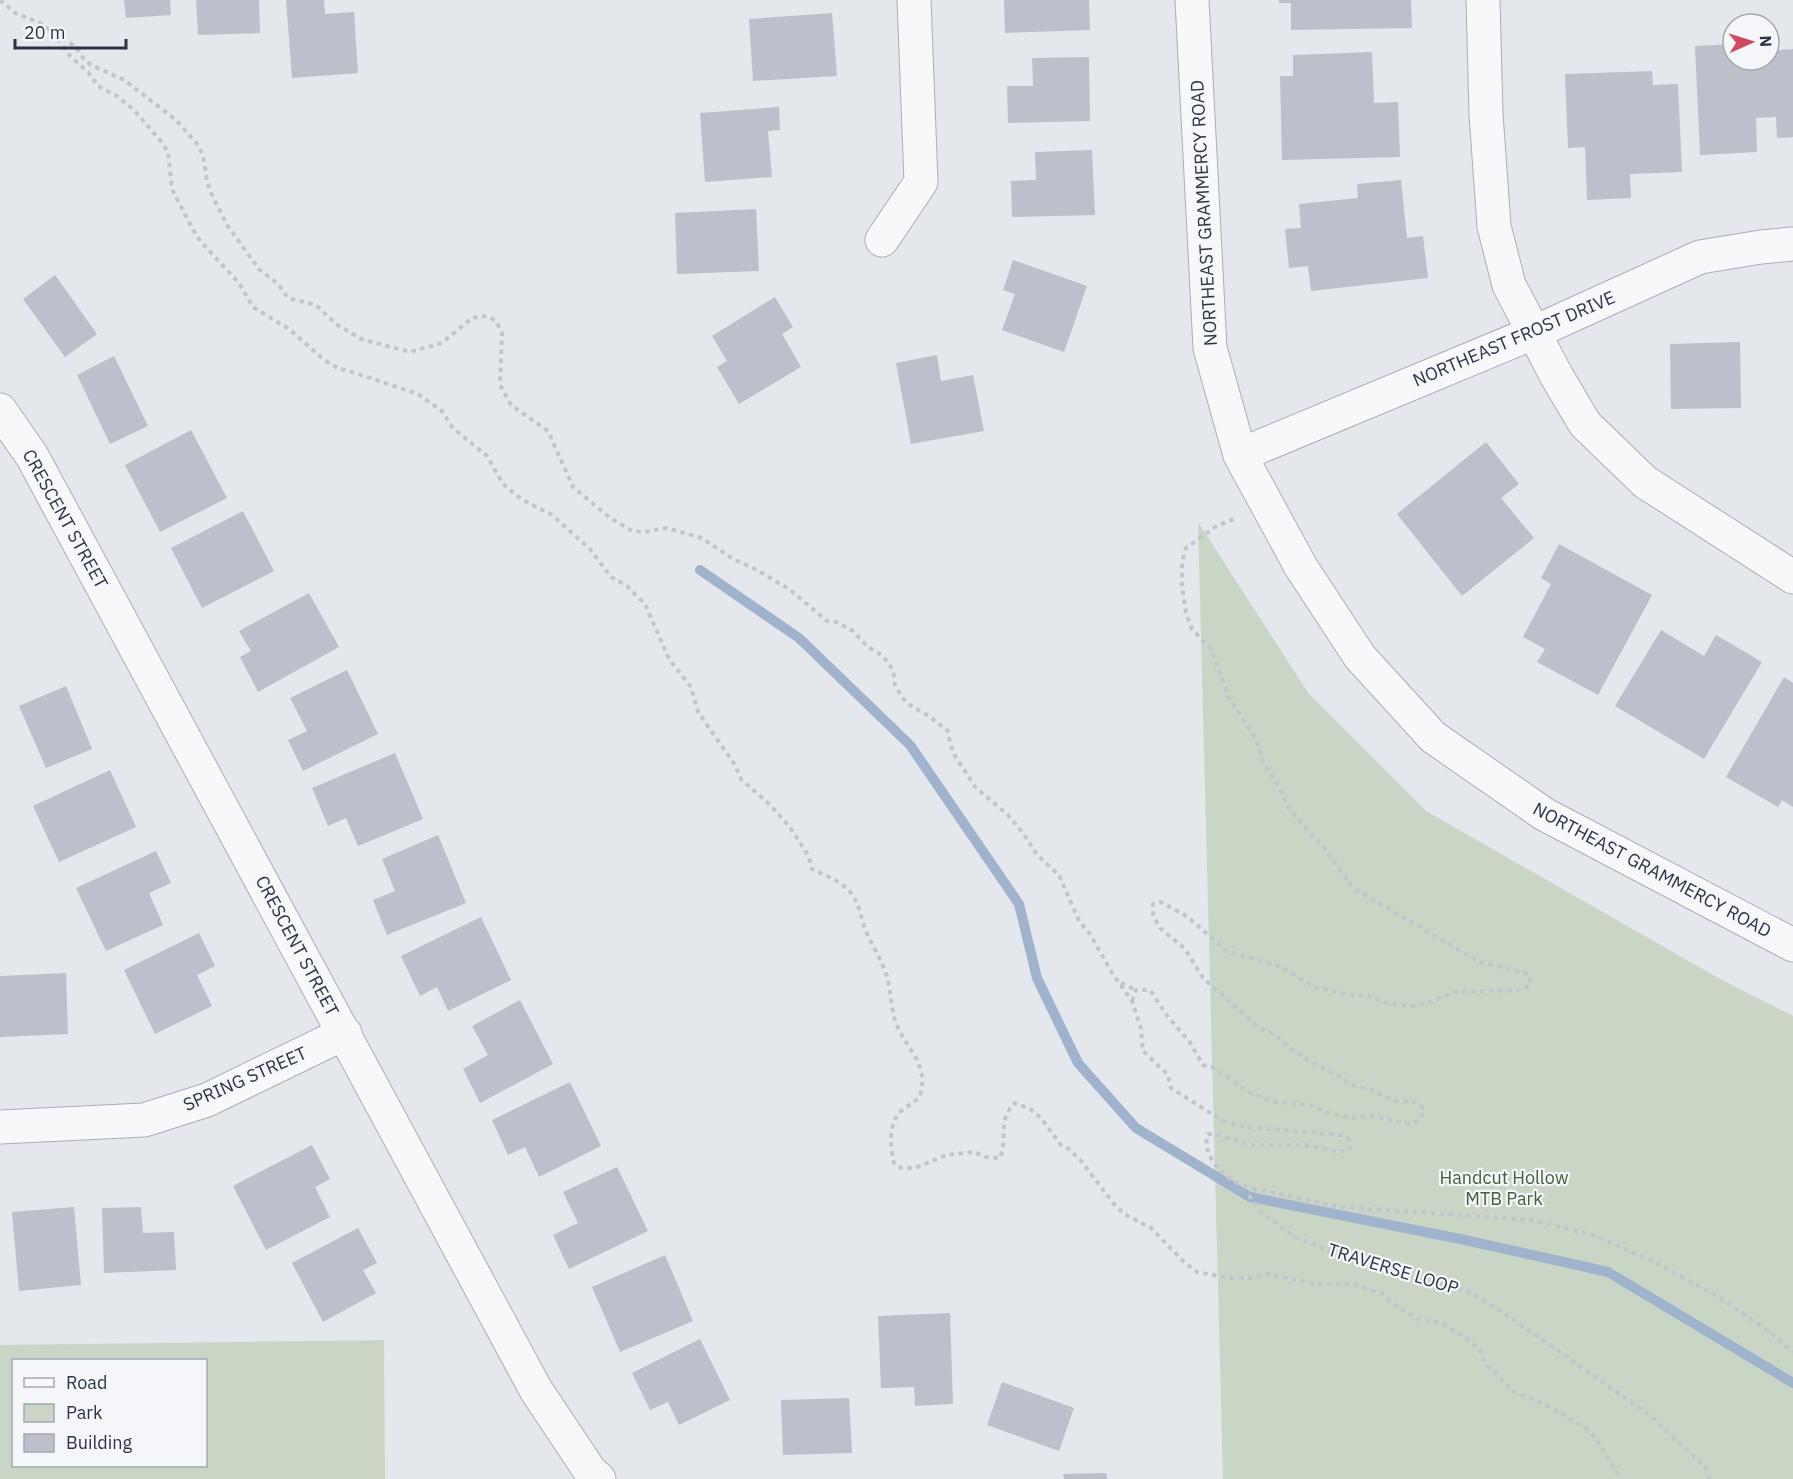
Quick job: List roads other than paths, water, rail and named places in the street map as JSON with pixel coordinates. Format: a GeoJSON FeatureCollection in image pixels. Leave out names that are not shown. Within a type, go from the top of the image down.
{"type":"FeatureCollection","features":[{"type":"Feature","properties":{"kind":"street"},"geometry":{"type":"LineString","coordinates":[[882,240],[921,182],[914,0]]}},
{"type":"Feature","properties":{"kind":"street","name":"NORTHEAST GRAMMERCY ROAD"},"geometry":{"type":"LineString","coordinates":[[1192,0],[1210,348],[1240,455],[1301,567],[1360,657],[1433,737],[1544,814],[1793,945]]}},
{"type":"Feature","properties":{"kind":"street"},"geometry":{"type":"LineString","coordinates":[[1483,0],[1486,114],[1494,226],[1509,285],[1556,375],[1585,424],[1645,482],[1793,577]]}},
{"type":"Feature","properties":{"kind":"street","name":"NORTHEAST FROST DRIVE"},"geometry":{"type":"LineString","coordinates":[[1240,455],[1534,332],[1700,257],[1793,244]]}},
{"type":"Feature","properties":{"kind":"street","name":"CRESCENT STREET"},"geometry":{"type":"LineString","coordinates":[[0,410],[32,456],[536,1390],[590,1471],[599,1479]]}},
{"type":"Feature","properties":{"kind":"street","name":"SPRING STREET"},"geometry":{"type":"LineString","coordinates":[[0,1127],[144,1120],[207,1100],[345,1034]]}},
{"type":"Feature","properties":{"kind":"waterway"},"geometry":{"type":"LineString","coordinates":[[700,570],[799,638],[910,745],[1019,904],[1037,978],[1078,1063],[1136,1128],[1250,1197],[1465,1240],[1608,1272],[1793,1383]]}},
{"type":"Feature","properties":{"kind":"park label","name":"Handcut Hollow MTB Park"},"geometry":{"type":"Point","coordinates":[1504,1188]}}]}
